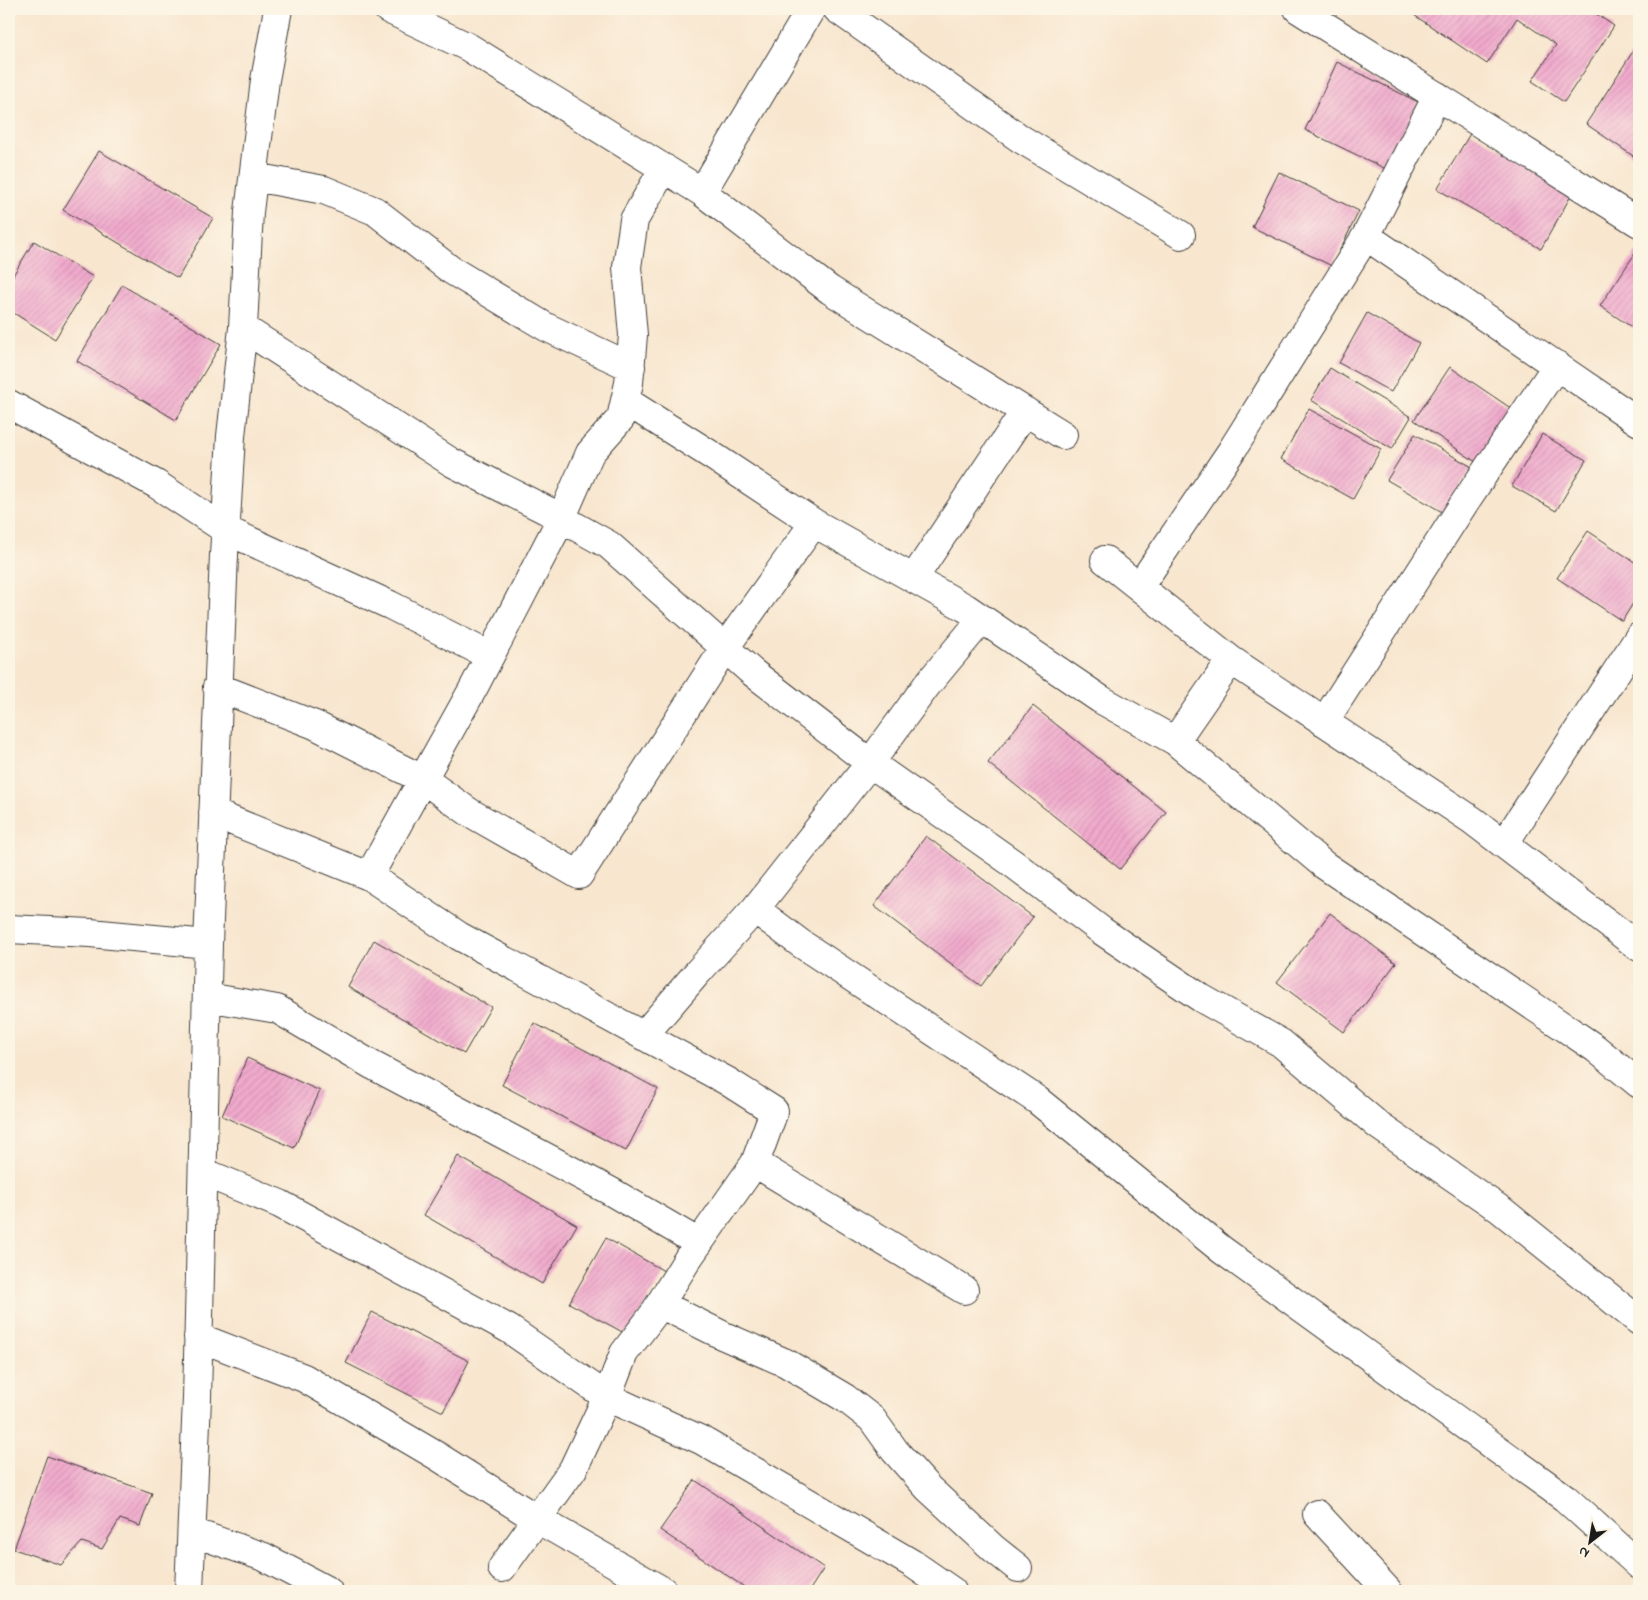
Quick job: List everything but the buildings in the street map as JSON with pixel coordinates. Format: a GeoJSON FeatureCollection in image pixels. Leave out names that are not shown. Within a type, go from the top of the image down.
{"type":"FeatureCollection","features":[{"type":"Feature","properties":{"kind":"street"},"geometry":{"type":"LineString","coordinates":[[189,1591],[203,1172],[206,997],[218,687],[231,436],[243,328],[250,212],[265,80],[278,9]]}},
{"type":"Feature","properties":{"kind":"street"},"geometry":{"type":"LineString","coordinates":[[388,9],[468,47],[664,168],[702,192],[830,290],[1063,434]]}},
{"type":"Feature","properties":{"kind":"street"},"geometry":{"type":"LineString","coordinates":[[702,192],[810,9]]}},
{"type":"Feature","properties":{"kind":"street"},"geometry":{"type":"LineString","coordinates":[[837,9],[1021,139],[1181,235]]}},
{"type":"Feature","properties":{"kind":"street"},"geometry":{"type":"LineString","coordinates":[[1298,9],[1639,223]]}},
{"type":"Feature","properties":{"kind":"street"},"geometry":{"type":"LineString","coordinates":[[1139,588],[1232,450],[1366,236],[1437,96]]}},
{"type":"Feature","properties":{"kind":"street"},"geometry":{"type":"LineString","coordinates":[[369,876],[424,780],[490,656],[561,519],[590,453],[621,418],[626,401],[631,367],[633,335],[627,267],[634,220],[664,168]]}},
{"type":"Feature","properties":{"kind":"street"},"geometry":{"type":"LineString","coordinates":[[254,177],[324,190],[375,211],[451,270],[546,327],[631,367]]}},
{"type":"Feature","properties":{"kind":"street"},"geometry":{"type":"LineString","coordinates":[[1366,236],[1639,422]]}},
{"type":"Feature","properties":{"kind":"street"},"geometry":{"type":"LineString","coordinates":[[243,328],[451,462],[609,545],[724,649],[870,763],[1010,862],[1102,931],[1201,998],[1281,1043],[1379,1126],[1501,1210],[1639,1321]]}},
{"type":"Feature","properties":{"kind":"street"},"geometry":{"type":"LineString","coordinates":[[1324,722],[1454,518],[1557,365]]}},
{"type":"Feature","properties":{"kind":"street"},"geometry":{"type":"LineString","coordinates":[[626,401],[814,523],[966,608],[1100,699],[1174,741],[1324,865],[1595,1048],[1639,1084]]}},
{"type":"Feature","properties":{"kind":"street"},"geometry":{"type":"LineString","coordinates":[[9,404],[156,484],[226,530],[390,605],[490,656]]}},
{"type":"Feature","properties":{"kind":"street"},"geometry":{"type":"LineString","coordinates":[[914,578],[1025,411]]}},
{"type":"Feature","properties":{"kind":"street"},"geometry":{"type":"LineString","coordinates":[[218,687],[315,725],[424,780],[468,812],[579,875],[724,649],[814,523]]}},
{"type":"Feature","properties":{"kind":"street"},"geometry":{"type":"LineString","coordinates":[[1105,560],[1231,660],[1472,820],[1639,947]]}},
{"type":"Feature","properties":{"kind":"street"},"geometry":{"type":"LineString","coordinates":[[643,1036],[755,909],[870,763],[927,685],[982,618]]}},
{"type":"Feature","properties":{"kind":"street"},"geometry":{"type":"LineString","coordinates":[[1504,844],[1639,637]]}},
{"type":"Feature","properties":{"kind":"street"},"geometry":{"type":"LineString","coordinates":[[1174,741],[1231,660]]}},
{"type":"Feature","properties":{"kind":"street"},"geometry":{"type":"LineString","coordinates":[[213,813],[369,876],[459,936],[727,1081],[774,1112],[755,1163],[699,1243],[660,1304],[624,1353],[607,1397],[573,1469],[502,1568]]}},
{"type":"Feature","properties":{"kind":"street"},"geometry":{"type":"LineString","coordinates":[[755,909],[800,942],[1037,1100],[1222,1250],[1565,1498],[1639,1565]]}},
{"type":"Feature","properties":{"kind":"street"},"geometry":{"type":"LineString","coordinates":[[9,929],[90,933],[208,944]]}},
{"type":"Feature","properties":{"kind":"street"},"geometry":{"type":"LineString","coordinates":[[206,997],[276,1009],[372,1065],[610,1191],[699,1243]]}},
{"type":"Feature","properties":{"kind":"street"},"geometry":{"type":"LineString","coordinates":[[755,1163],[964,1290]]}},
{"type":"Feature","properties":{"kind":"street"},"geometry":{"type":"LineString","coordinates":[[203,1172],[280,1204],[509,1329],[607,1397],[701,1440],[913,1564],[952,1591]]}},
{"type":"Feature","properties":{"kind":"street"},"geometry":{"type":"LineString","coordinates":[[660,1304],[724,1336],[786,1363],[845,1398],[872,1420],[895,1452],[928,1488],[994,1549],[1018,1568]]}},
{"type":"Feature","properties":{"kind":"street"},"geometry":{"type":"LineString","coordinates":[[198,1338],[304,1378],[437,1456],[537,1519],[663,1591]]}},
{"type":"Feature","properties":{"kind":"street"},"geometry":{"type":"LineString","coordinates":[[1318,1514],[1388,1591]]}},
{"type":"Feature","properties":{"kind":"street"},"geometry":{"type":"LineString","coordinates":[[192,1532],[264,1557],[328,1591]]}}]}
